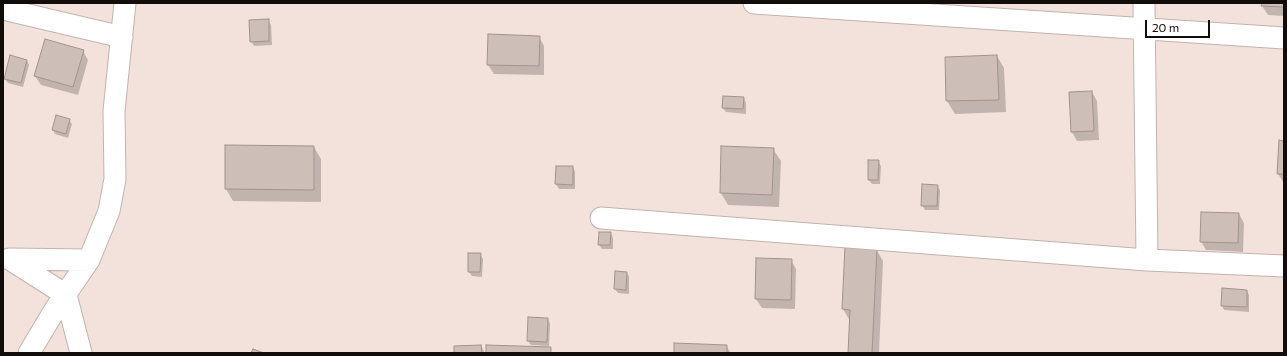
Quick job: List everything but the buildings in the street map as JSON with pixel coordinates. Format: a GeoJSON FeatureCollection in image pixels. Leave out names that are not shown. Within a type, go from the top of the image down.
{"type":"FeatureCollection","features":[{"type":"Feature","properties":{"kind":"street"},"geometry":{"type":"LineString","coordinates":[[31,352],[56,308],[89,260],[109,211],[115,179],[114,111],[125,3]]}},
{"type":"Feature","properties":{"kind":"street"},"geometry":{"type":"LineString","coordinates":[[754,3],[1284,38]]}},
{"type":"Feature","properties":{"kind":"street"},"geometry":{"type":"LineString","coordinates":[[1144,3],[1147,260]]}},
{"type":"Feature","properties":{"kind":"street"},"geometry":{"type":"LineString","coordinates":[[3,9],[122,37]]}},
{"type":"Feature","properties":{"kind":"street"},"geometry":{"type":"LineString","coordinates":[[601,218],[1147,260],[1284,266]]}},
{"type":"Feature","properties":{"kind":"street"},"geometry":{"type":"LineString","coordinates":[[7,259],[89,260]]}},
{"type":"Feature","properties":{"kind":"street"},"geometry":{"type":"LineString","coordinates":[[7,259],[66,295],[81,353]]}}]}
